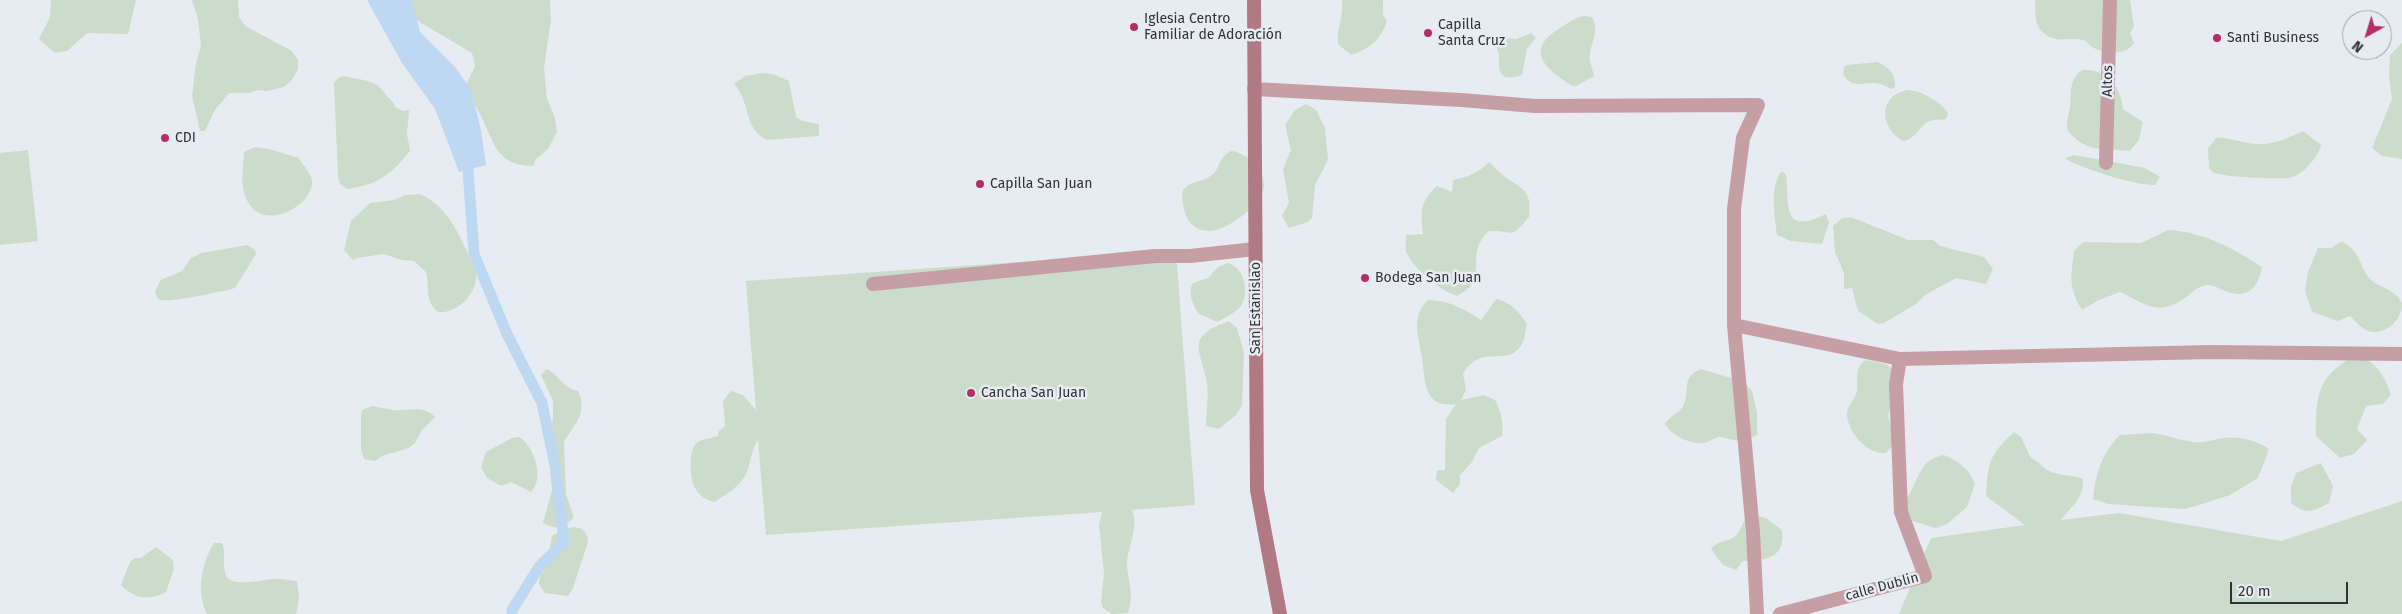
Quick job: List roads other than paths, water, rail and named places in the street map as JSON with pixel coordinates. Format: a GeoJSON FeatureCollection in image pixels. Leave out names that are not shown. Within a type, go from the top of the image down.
{"type":"FeatureCollection","features":[{"type":"Feature","properties":{"kind":"main road","name":"San Estanislao"},"geometry":{"type":"LineString","coordinates":[[1254,0],[1257,490],[1280,614]]}},
{"type":"Feature","properties":{"kind":"street","name":"Altos"},"geometry":{"type":"LineString","coordinates":[[2106,163],[2110,0]]}},
{"type":"Feature","properties":{"kind":"street"},"geometry":{"type":"LineString","coordinates":[[1254,89],[1461,100],[1535,106],[1758,105],[1743,138],[1734,209],[1734,325],[1753,532],[1757,614]]}},
{"type":"Feature","properties":{"kind":"street"},"geometry":{"type":"LineString","coordinates":[[873,284],[1146,257],[1190,256],[1256,249]]}},
{"type":"Feature","properties":{"kind":"street"},"geometry":{"type":"LineString","coordinates":[[1734,325],[1900,359],[2211,352],[2402,354]]}},
{"type":"Feature","properties":{"kind":"street","name":"calle Dublin"},"geometry":{"type":"LineString","coordinates":[[1780,614],[1925,576],[1901,512],[1896,384],[1900,359]]}},
{"type":"Feature","properties":{"kind":"water"},"geometry":{"type":"Polygon","coordinates":[[[367,0],[412,0],[420,32],[456,68],[471,90],[481,130],[486,165],[459,172],[435,109],[402,63],[367,0]]]}},
{"type":"Feature","properties":{"kind":"waterway"},"geometry":{"type":"LineString","coordinates":[[467,155],[474,254],[507,334],[542,403],[555,465],[564,542],[539,567],[512,610],[512,614]]}},
{"type":"Feature","properties":{"kind":"place","name":"Iglesia Centro Familiar de Adoración"},"geometry":{"type":"Point","coordinates":[1134,27]}},
{"type":"Feature","properties":{"kind":"place","name":"Capilla Santa Cruz"},"geometry":{"type":"Point","coordinates":[1428,33]}},
{"type":"Feature","properties":{"kind":"place","name":"Santi Business"},"geometry":{"type":"Point","coordinates":[2217,38]}},
{"type":"Feature","properties":{"kind":"place","name":"CDI"},"geometry":{"type":"Point","coordinates":[165,138]}},
{"type":"Feature","properties":{"kind":"place","name":"Capilla San Juan"},"geometry":{"type":"Point","coordinates":[980,184]}},
{"type":"Feature","properties":{"kind":"place","name":"Bodega San Juan"},"geometry":{"type":"Point","coordinates":[1365,278]}},
{"type":"Feature","properties":{"kind":"place","name":"Cancha San Juan"},"geometry":{"type":"Point","coordinates":[971,393]}}]}
